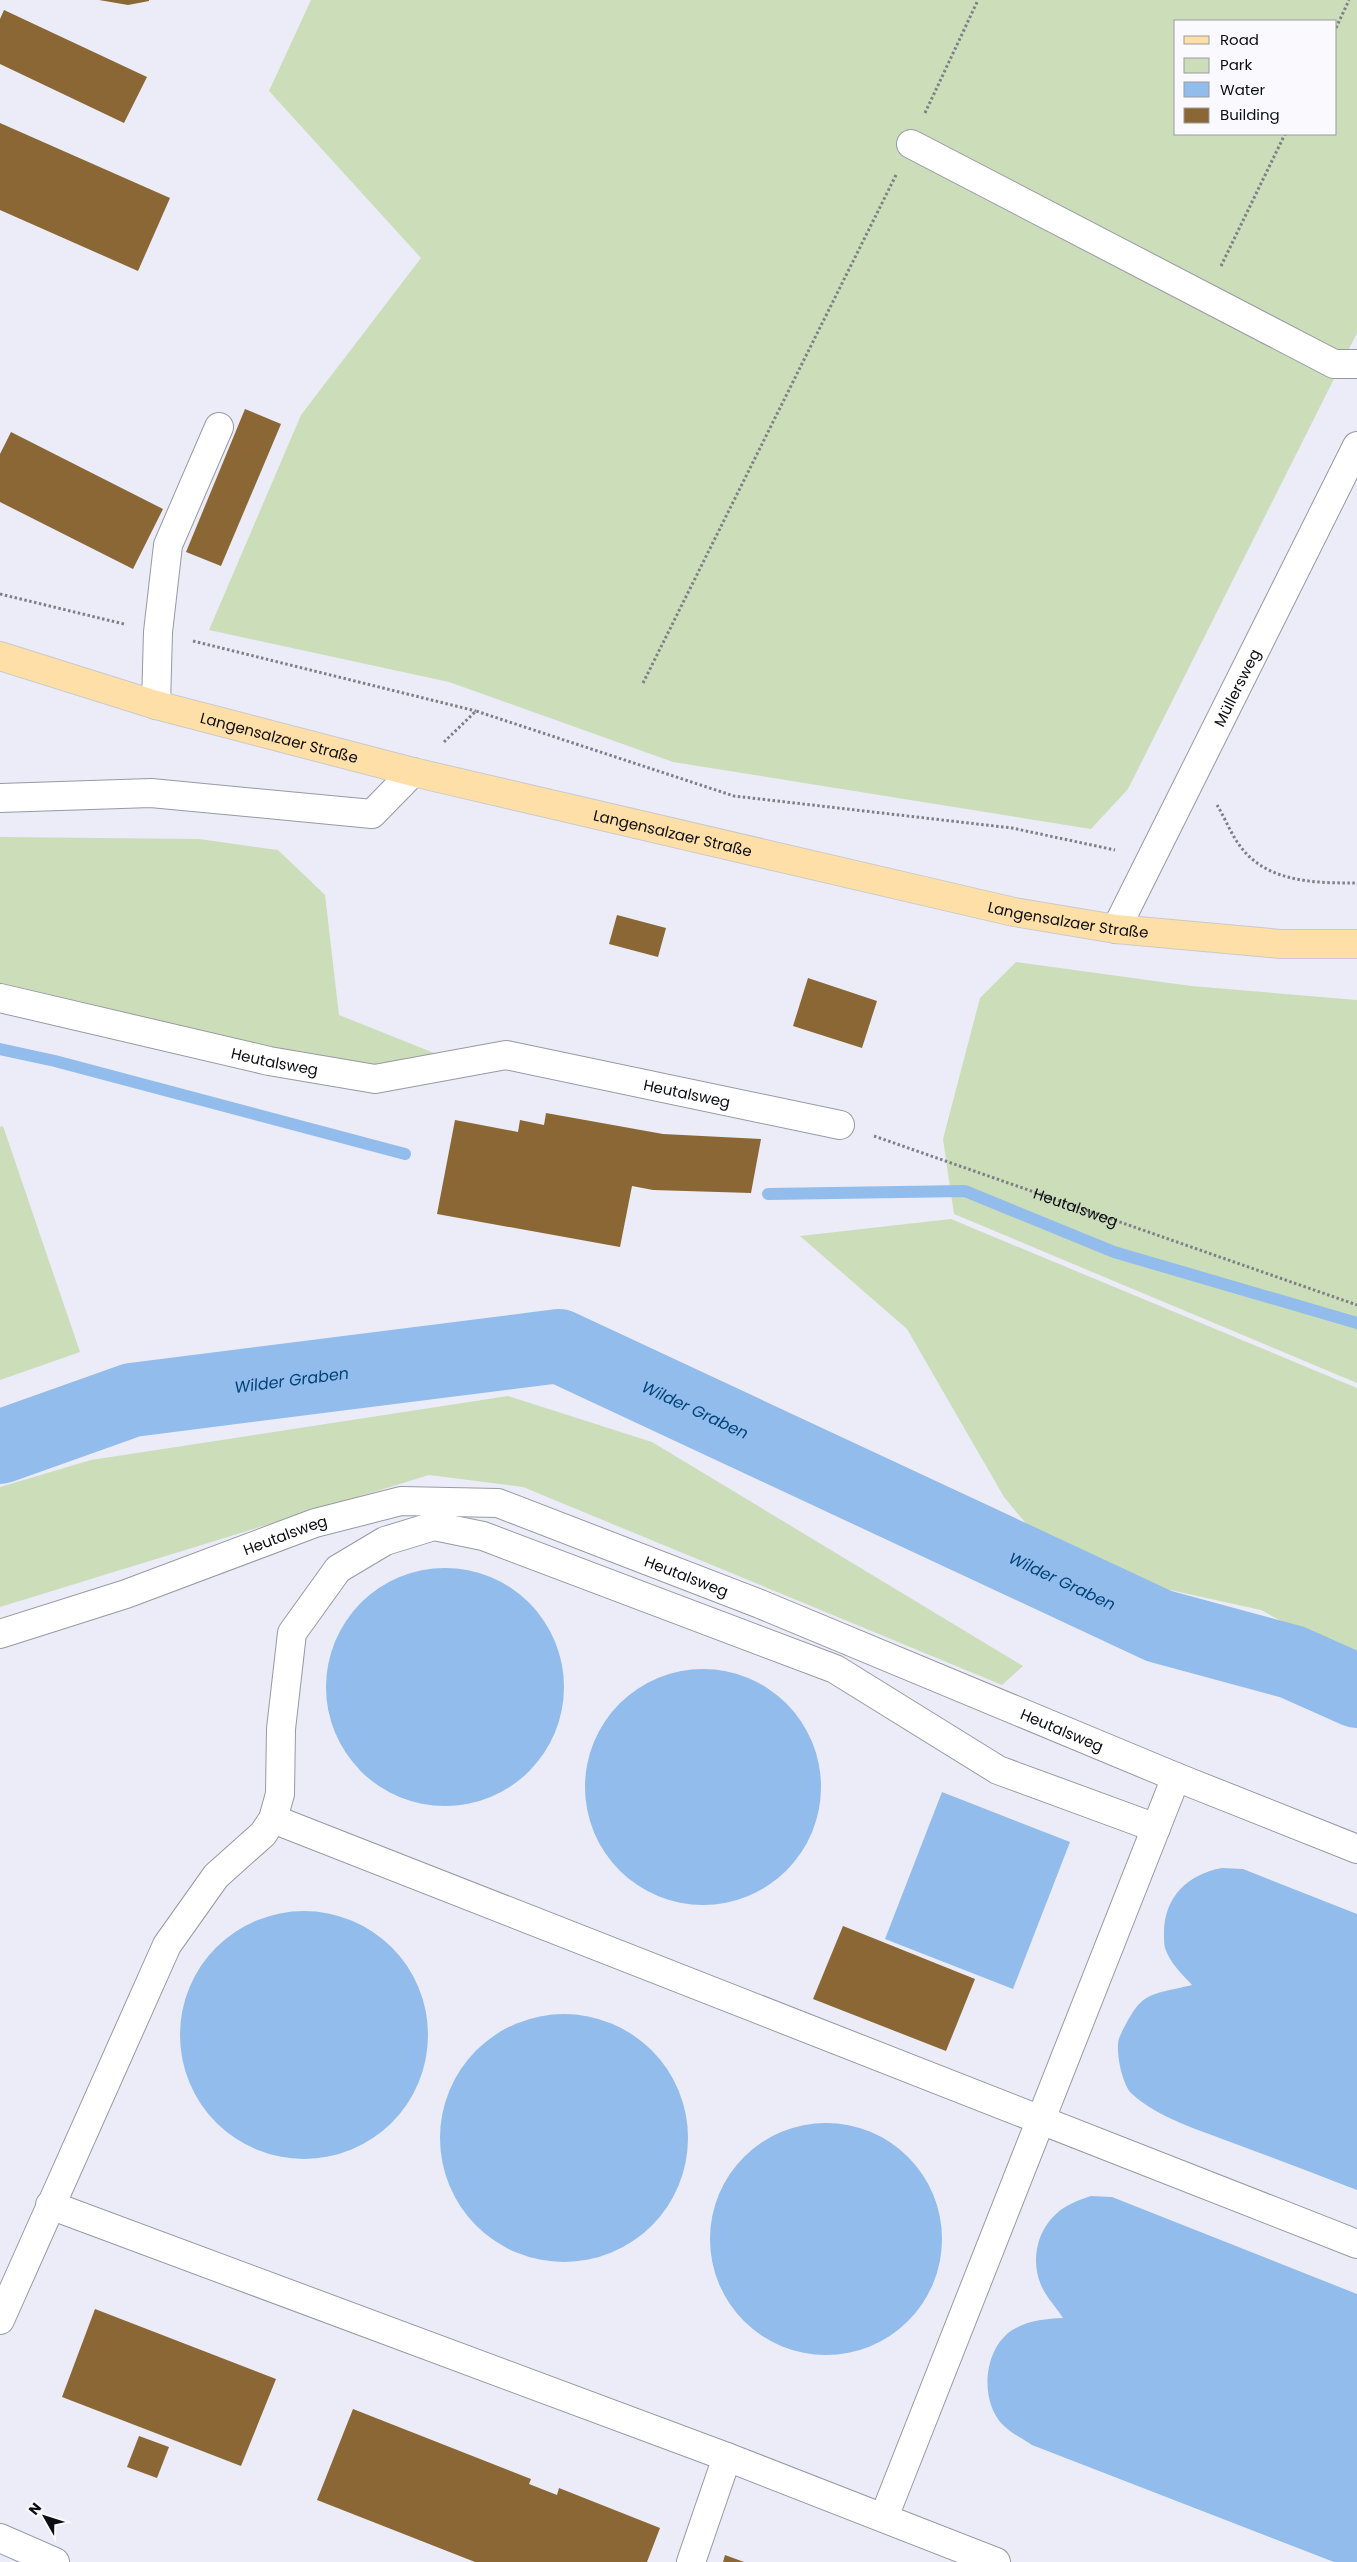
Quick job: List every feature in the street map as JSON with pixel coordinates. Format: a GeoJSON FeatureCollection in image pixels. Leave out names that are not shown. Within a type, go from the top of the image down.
{"type":"FeatureCollection","features":[{"type":"Feature","properties":{"kind":"main road","name":"Langensalzaer Straße"},"geometry":{"type":"LineString","coordinates":[[0,656],[156,705],[413,772],[1014,912],[1116,928],[1281,944],[1357,944]]}},
{"type":"Feature","properties":{"kind":"street"},"geometry":{"type":"LineString","coordinates":[[911,144],[1334,364],[1357,364]]}},
{"type":"Feature","properties":{"kind":"street"},"geometry":{"type":"LineString","coordinates":[[156,705],[158,632],[168,545],[219,428]]}},
{"type":"Feature","properties":{"kind":"street","name":"Müllersweg"},"geometry":{"type":"LineString","coordinates":[[1116,928],[1357,446]]}},
{"type":"Feature","properties":{"kind":"street"},"geometry":{"type":"LineString","coordinates":[[0,798],[151,793],[372,814],[413,772]]}},
{"type":"Feature","properties":{"kind":"street","name":"Heutalsweg"},"geometry":{"type":"LineString","coordinates":[[0,998],[269,1061],[375,1079],[506,1055],[840,1125]]}},
{"type":"Feature","properties":{"kind":"street","name":"Heutalsweg"},"geometry":{"type":"LineString","coordinates":[[0,1634],[126,1594],[315,1523],[401,1501],[498,1502],[760,1604],[1176,1777],[1357,1849]]}},
{"type":"Feature","properties":{"kind":"street"},"geometry":{"type":"LineString","coordinates":[[0,2320],[167,1945],[216,1876],[263,1834],[272,1819],[280,1794],[281,1729],[292,1633],[338,1569],[385,1541],[434,1526],[483,1536],[835,1669],[998,1770],[1156,1828]]}},
{"type":"Feature","properties":{"kind":"street"},"geometry":{"type":"LineString","coordinates":[[884,2517],[1039,2120],[1176,1777]]}},
{"type":"Feature","properties":{"kind":"street"},"geometry":{"type":"LineString","coordinates":[[272,1819],[1357,2244]]}},
{"type":"Feature","properties":{"kind":"street"},"geometry":{"type":"LineString","coordinates":[[50,2205],[884,2517],[996,2562]]}},
{"type":"Feature","properties":{"kind":"street"},"geometry":{"type":"LineString","coordinates":[[691,2562],[727,2458]]}},
{"type":"Feature","properties":{"kind":"street"},"geometry":{"type":"LineString","coordinates":[[0,2538],[56,2562]]}},
{"type":"Feature","properties":{"kind":"path"},"geometry":{"type":"LineString","coordinates":[[644,683],[911,144],[978,0]]}},
{"type":"Feature","properties":{"kind":"path"},"geometry":{"type":"LineString","coordinates":[[1337,26],[1349,0]]}},
{"type":"Feature","properties":{"kind":"path"},"geometry":{"type":"LineString","coordinates":[[1206,297],[1285,135]]}},
{"type":"Feature","properties":{"kind":"path"},"geometry":{"type":"LineString","coordinates":[[0,594],[476,711],[734,796],[1012,828],[1152,857]]}},
{"type":"Feature","properties":{"kind":"path"},"geometry":{"type":"LineString","coordinates":[[413,772],[476,711]]}},
{"type":"Feature","properties":{"kind":"path"},"geometry":{"type":"LineString","coordinates":[[1196,771],[1241,847],[1268,871],[1316,883],[1357,883]]}},
{"type":"Feature","properties":{"kind":"path","name":"Heutalsweg"},"geometry":{"type":"LineString","coordinates":[[840,1125],[1357,1304]]}},
{"type":"Feature","properties":{"kind":"green space"},"geometry":{"type":"Polygon","coordinates":[[[311,0],[1357,0],[1357,333],[1128,789],[1091,829],[673,762],[449,682],[209,630],[301,415],[421,258],[269,91],[311,0]]]}},
{"type":"Feature","properties":{"kind":"green space"},"geometry":{"type":"Polygon","coordinates":[[[0,837],[199,839],[278,850],[325,895],[339,1015],[449,1059],[376,1073],[0,992],[0,837]]]}},
{"type":"Feature","properties":{"kind":"green space"},"geometry":{"type":"Polygon","coordinates":[[[1016,962],[1191,986],[1357,1000],[1357,1383],[954,1214],[943,1139],[980,998],[1016,962]]]}},
{"type":"Feature","properties":{"kind":"green space"},"geometry":{"type":"Polygon","coordinates":[[[3,1126],[80,1352],[0,1380],[0,1127],[3,1126]]]}},
{"type":"Feature","properties":{"kind":"green space"},"geometry":{"type":"Polygon","coordinates":[[[951,1219],[1357,1388],[1357,1662],[1261,1610],[1061,1566],[1004,1497],[907,1329],[800,1236],[951,1219]]]}},
{"type":"Feature","properties":{"kind":"green space"},"geometry":{"type":"Polygon","coordinates":[[[508,1396],[652,1442],[1023,1666],[1002,1685],[523,1487],[429,1475],[0,1607],[0,1487],[91,1460],[508,1396]]]}},
{"type":"Feature","properties":{"kind":"water"},"geometry":{"type":"Polygon","coordinates":[[[433,1568],[457,1568],[480,1573],[501,1582],[521,1595],[537,1611],[550,1631],[559,1652],[564,1675],[562,1710],[555,1733],[537,1763],[521,1779],[501,1792],[480,1801],[457,1806],[433,1806],[410,1801],[389,1792],[369,1779],[353,1763],[340,1743],[331,1722],[326,1699],[326,1675],[331,1652],[340,1631],[353,1611],[369,1595],[389,1582],[410,1573],[433,1568]]]}},
{"type":"Feature","properties":{"kind":"water"},"geometry":{"type":"Polygon","coordinates":[[[703,1669],[726,1671],[759,1683],[778,1696],[794,1712],[807,1731],[816,1753],[821,1787],[819,1810],[807,1843],[794,1862],[778,1878],[759,1891],[737,1900],[703,1905],[680,1903],[647,1891],[628,1878],[612,1862],[599,1843],[590,1821],[585,1787],[587,1764],[599,1731],[612,1712],[628,1696],[647,1683],[669,1674],[703,1669]]]}},
{"type":"Feature","properties":{"kind":"water"},"geometry":{"type":"Polygon","coordinates":[[[942,1792],[1070,1842],[1013,1989],[885,1939],[942,1792]]]}},
{"type":"Feature","properties":{"kind":"water"},"geometry":{"type":"Polygon","coordinates":[[[1222,1868],[1243,1869],[1357,1914],[1357,2190],[1166,2117],[1131,2093],[1125,2082],[1118,2056],[1118,2041],[1134,2011],[1140,2003],[1155,1994],[1192,1985],[1173,1963],[1165,1948],[1164,1933],[1168,1908],[1180,1889],[1189,1882],[1210,1871],[1222,1868]]]}},
{"type":"Feature","properties":{"kind":"water"},"geometry":{"type":"Polygon","coordinates":[[[304,1911],[328,1913],[351,1920],[373,1932],[392,1947],[407,1966],[419,1988],[426,2011],[428,2035],[426,2059],[419,2082],[407,2104],[392,2123],[373,2138],[351,2150],[328,2157],[304,2159],[280,2157],[257,2150],[235,2138],[216,2123],[201,2104],[189,2082],[182,2059],[180,2035],[182,2011],[189,1988],[201,1966],[216,1947],[235,1932],[257,1920],[280,1913],[304,1911]]]}},
{"type":"Feature","properties":{"kind":"water"},"geometry":{"type":"Polygon","coordinates":[[[564,2014],[600,2019],[633,2035],[652,2050],[667,2069],[683,2102],[688,2138],[683,2174],[667,2207],[652,2226],[633,2241],[600,2257],[564,2262],[528,2257],[495,2241],[476,2226],[461,2207],[445,2174],[440,2138],[445,2102],[461,2069],[476,2050],[495,2035],[528,2019],[564,2014]]]}},
{"type":"Feature","properties":{"kind":"water"},"geometry":{"type":"Polygon","coordinates":[[[815,2123],[837,2123],[871,2131],[881,2136],[900,2149],[916,2165],[934,2194],[940,2216],[942,2239],[940,2262],[934,2284],[923,2304],[900,2329],[871,2347],[837,2355],[815,2355],[781,2347],[771,2342],[752,2329],[736,2313],[718,2284],[710,2250],[710,2228],[718,2194],[723,2184],[736,2165],[752,2149],[781,2131],[815,2123]]]}},
{"type":"Feature","properties":{"kind":"water"},"geometry":{"type":"Polygon","coordinates":[[[1091,2196],[1112,2197],[1357,2294],[1357,2562],[1334,2562],[1032,2445],[1006,2428],[995,2415],[990,2402],[988,2375],[996,2348],[1004,2337],[1020,2326],[1038,2320],[1063,2318],[1046,2294],[1038,2276],[1036,2257],[1040,2238],[1049,2221],[1060,2211],[1072,2203],[1091,2196]]]}},
{"type":"Feature","properties":{"kind":"building"},"geometry":{"type":"Polygon","coordinates":[[[99,0],[149,0],[149,1],[128,5],[99,0]]]}},
{"type":"Feature","properties":{"kind":"building"},"geometry":{"type":"Polygon","coordinates":[[[4,10],[147,77],[124,123],[0,64],[0,19],[4,10]]]}},
{"type":"Feature","properties":{"kind":"building"},"geometry":{"type":"Polygon","coordinates":[[[0,123],[170,198],[138,271],[0,210],[0,123]]]}},
{"type":"Feature","properties":{"kind":"building"},"geometry":{"type":"Polygon","coordinates":[[[245,409],[281,424],[221,566],[186,552],[245,409]]]}},
{"type":"Feature","properties":{"kind":"building"},"geometry":{"type":"Polygon","coordinates":[[[11,432],[163,509],[133,569],[0,502],[0,454],[11,432]]]}},
{"type":"Feature","properties":{"kind":"building"},"geometry":{"type":"Polygon","coordinates":[[[617,915],[666,928],[658,957],[609,944],[617,915]]]}},
{"type":"Feature","properties":{"kind":"building"},"geometry":{"type":"Polygon","coordinates":[[[808,978],[877,1001],[862,1048],[793,1026],[808,978]]]}},
{"type":"Feature","properties":{"kind":"building"},"geometry":{"type":"Polygon","coordinates":[[[546,1113],[663,1134],[761,1139],[751,1193],[653,1190],[632,1186],[620,1247],[437,1214],[455,1120],[518,1132],[520,1120],[544,1125],[546,1113]]]}},
{"type":"Feature","properties":{"kind":"building"},"geometry":{"type":"Polygon","coordinates":[[[843,1926],[975,1979],[946,2051],[813,1999],[843,1926]]]}},
{"type":"Feature","properties":{"kind":"building"},"geometry":{"type":"Polygon","coordinates":[[[95,2309],[276,2379],[241,2466],[62,2397],[95,2309]]]}},
{"type":"Feature","properties":{"kind":"building"},"geometry":{"type":"Polygon","coordinates":[[[353,2409],[531,2479],[529,2484],[557,2495],[559,2488],[660,2528],[647,2562],[475,2562],[317,2500],[353,2409]]]}},
{"type":"Feature","properties":{"kind":"building"},"geometry":{"type":"Polygon","coordinates":[[[139,2436],[169,2447],[157,2478],[127,2467],[139,2436]]]}},
{"type":"Feature","properties":{"kind":"building"},"geometry":{"type":"Polygon","coordinates":[[[725,2555],[744,2562],[723,2562],[725,2555]]]}},
{"type":"Feature","properties":{"kind":"waterway"},"geometry":{"type":"LineString","coordinates":[[0,1049],[55,1061],[405,1154]]}},
{"type":"Feature","properties":{"kind":"waterway"},"geometry":{"type":"LineString","coordinates":[[768,1194],[965,1191],[1114,1252],[1357,1323]]}},
{"type":"Feature","properties":{"kind":"waterway","name":"Wilder Graben"},"geometry":{"type":"LineString","coordinates":[[0,1447],[132,1400],[559,1346],[1159,1626],[1292,1662],[1357,1691]]}}]}
